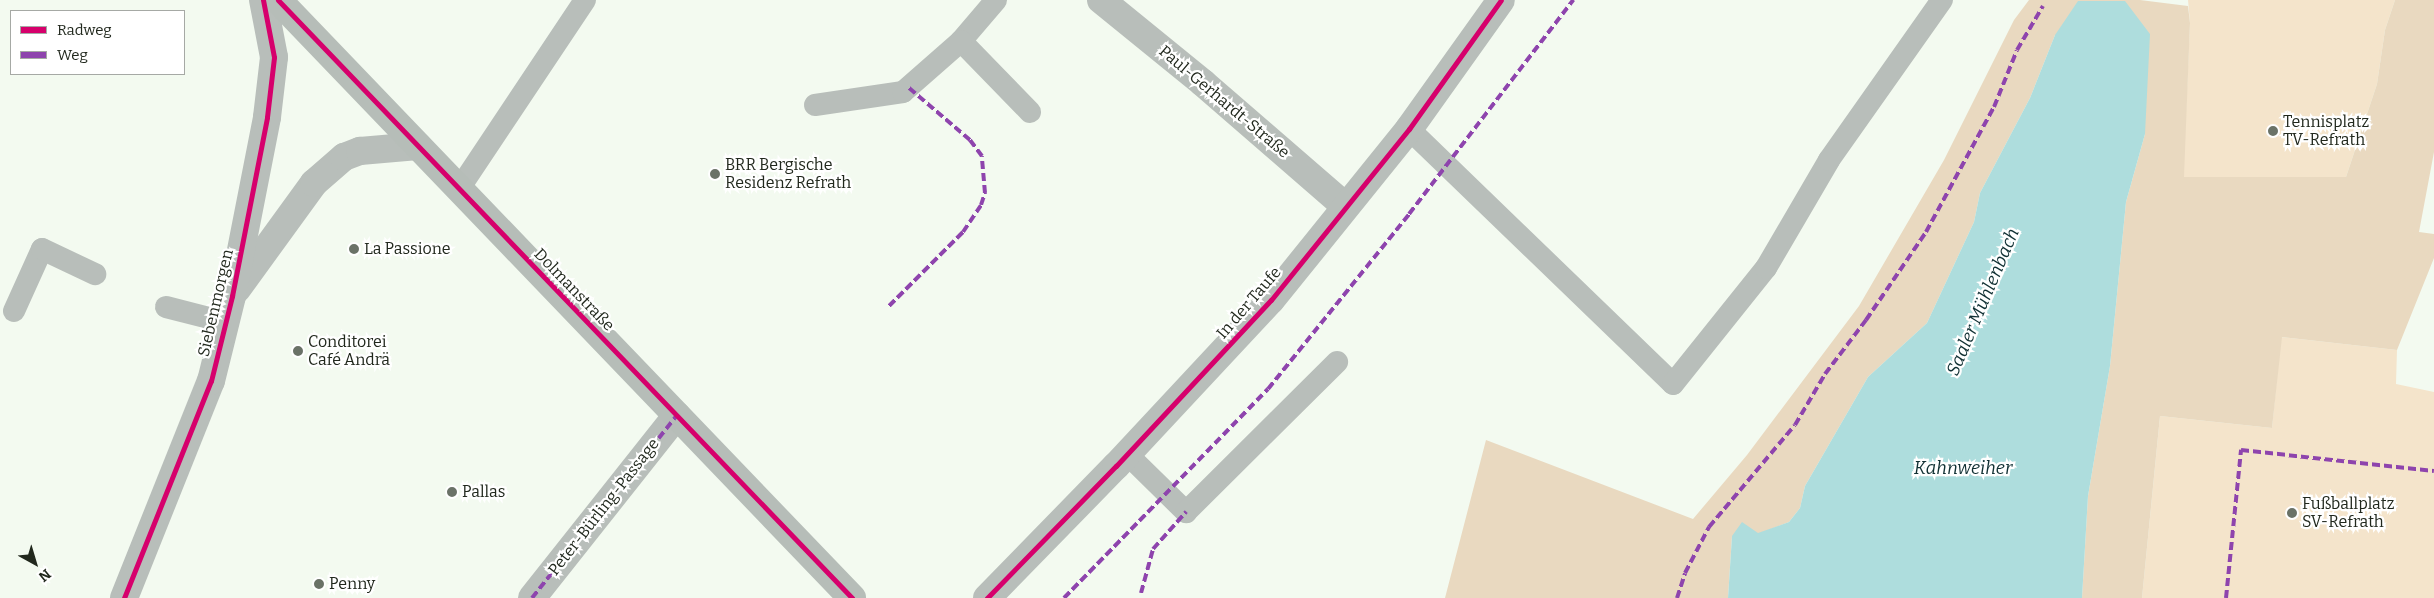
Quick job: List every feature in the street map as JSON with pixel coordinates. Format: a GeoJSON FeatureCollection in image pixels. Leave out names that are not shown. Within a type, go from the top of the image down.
{"type":"FeatureCollection","features":[{"type":"Feature","properties":{"kind":"main road","name":"Dolmanstraße"},"geometry":{"type":"LineString","coordinates":[[278,0],[852,598]]}},
{"type":"Feature","properties":{"kind":"street","name":"Siebenmorgen"},"geometry":{"type":"LineString","coordinates":[[124,598],[211,380],[228,309],[267,117],[274,57],[263,0]]}},
{"type":"Feature","properties":{"kind":"street","name":"Paul-Gerhardt-Straße"},"geometry":{"type":"LineString","coordinates":[[1101,0],[1203,83],[1345,206]]}},
{"type":"Feature","properties":{"kind":"street","name":"In der Taufe"},"geometry":{"type":"LineString","coordinates":[[987,598],[1127,454],[1271,300],[1409,129],[1501,0]]}},
{"type":"Feature","properties":{"kind":"street","name":"Siebenmorgen"},"geometry":{"type":"LineString","coordinates":[[228,309],[314,183],[344,157],[360,151],[418,146]]}},
{"type":"Feature","properties":{"kind":"street","name":"Peter-Bürling-Passage"},"geometry":{"type":"LineString","coordinates":[[532,598],[677,415]]}},
{"type":"Feature","properties":{"kind":"lane"},"geometry":{"type":"LineString","coordinates":[[460,189],[585,0]]}},
{"type":"Feature","properties":{"kind":"lane"},"geometry":{"type":"LineString","coordinates":[[815,105],[903,92],[961,41],[996,0]]}},
{"type":"Feature","properties":{"kind":"lane"},"geometry":{"type":"LineString","coordinates":[[1409,129],[1672,384],[1766,268],[1829,160],[1942,0]]}},
{"type":"Feature","properties":{"kind":"lane"},"geometry":{"type":"LineString","coordinates":[[961,41],[1030,112]]}},
{"type":"Feature","properties":{"kind":"lane"},"geometry":{"type":"LineString","coordinates":[[14,311],[42,249],[95,274]]}},
{"type":"Feature","properties":{"kind":"lane"},"geometry":{"type":"LineString","coordinates":[[166,307],[228,309]]}},
{"type":"Feature","properties":{"kind":"lane"},"geometry":{"type":"LineString","coordinates":[[1127,454],[1186,512],[1337,362]]}},
{"type":"Feature","properties":{"kind":"shaded area"},"geometry":{"type":"Polygon","coordinates":[[[2029,0],[2140,0],[2188,6],[2190,23],[2184,177],[2346,177],[2377,84],[2385,30],[2395,0],[2434,0],[2434,152],[2419,232],[2434,234],[2434,258],[2397,350],[2282,337],[2272,428],[2160,416],[2142,598],[2082,598],[2088,496],[2110,366],[2126,202],[2145,134],[2055,35],[2030,98],[1980,193],[1974,222],[1927,323],[1868,377],[1805,486],[1800,508],[1789,522],[1758,534],[1732,536],[1728,598],[1445,598],[1486,440],[1693,519],[1747,455],[1859,306],[1944,160],[2014,20],[2029,0]]]}},
{"type":"Feature","properties":{"kind":"shaded area","name":"Tennisplatz TV-Refrath"},"geometry":{"type":"Polygon","coordinates":[[[2188,0],[2395,0],[2385,30],[2377,84],[2346,177],[2183,177],[2190,23],[2188,0]]]}},
{"type":"Feature","properties":{"kind":"shaded area","name":"Fußballplatz SV-Refrath"},"geometry":{"type":"Polygon","coordinates":[[[2281,337],[2397,350],[2396,384],[2434,392],[2434,598],[2142,598],[2160,416],[2272,428],[2281,337]]]}},
{"type":"Feature","properties":{"kind":"water","name":"Kahnweiher"},"geometry":{"type":"Polygon","coordinates":[[[2078,1],[2125,1],[2150,34],[2145,134],[2126,202],[2110,366],[2088,496],[2082,598],[1728,598],[1732,536],[1742,522],[1758,533],[1789,522],[1800,508],[1805,486],[1868,377],[1927,323],[1974,222],[1980,193],[2030,98],[2055,35],[2078,1]]]}},
{"type":"Feature","properties":{"kind":"marked path"},"geometry":{"type":"LineString","coordinates":[[1064,598],[1268,389],[1409,214],[1573,0]]}},
{"type":"Feature","properties":{"kind":"marked path"},"geometry":{"type":"LineString","coordinates":[[1677,598],[1685,573],[1709,527],[1795,425],[1825,374],[1866,320],[1926,232],[1994,107],[2017,50],[2043,6]]}},
{"type":"Feature","properties":{"kind":"marked path"},"geometry":{"type":"LineString","coordinates":[[889,306],[963,232],[981,205],[985,193],[982,156],[970,140],[908,87]]}},
{"type":"Feature","properties":{"kind":"marked path"},"geometry":{"type":"LineString","coordinates":[[532,598],[677,415]]}},
{"type":"Feature","properties":{"kind":"marked path"},"geometry":{"type":"LineString","coordinates":[[2226,598],[2241,450],[2434,471]]}},
{"type":"Feature","properties":{"kind":"marked path"},"geometry":{"type":"LineString","coordinates":[[1141,593],[1153,549],[1186,512]]}},
{"type":"Feature","properties":{"kind":"cycle path"},"geometry":{"type":"LineString","coordinates":[[124,598],[211,381],[232,296],[267,117],[274,57],[263,0]]}},
{"type":"Feature","properties":{"kind":"cycle path"},"geometry":{"type":"LineString","coordinates":[[278,0],[852,598]]}},
{"type":"Feature","properties":{"kind":"cycle path"},"geometry":{"type":"LineString","coordinates":[[987,598],[1116,466],[1271,300],[1409,129],[1501,0]]}},
{"type":"Feature","properties":{"kind":"place","name":"Tennisplatz TV-Refrath"},"geometry":{"type":"Point","coordinates":[2273,131]}},
{"type":"Feature","properties":{"kind":"place","name":"BRR Bergische Residenz Refrath"},"geometry":{"type":"Point","coordinates":[715,174]}},
{"type":"Feature","properties":{"kind":"place","name":"La Passione"},"geometry":{"type":"Point","coordinates":[354,249]}},
{"type":"Feature","properties":{"kind":"place","name":"Conditorei Café Andrä"},"geometry":{"type":"Point","coordinates":[298,351]}},
{"type":"Feature","properties":{"kind":"place","name":"Pallas"},"geometry":{"type":"Point","coordinates":[452,492]}},
{"type":"Feature","properties":{"kind":"place","name":"Fußballplatz SV-Refrath"},"geometry":{"type":"Point","coordinates":[2292,513]}},
{"type":"Feature","properties":{"kind":"place","name":"Penny"},"geometry":{"type":"Point","coordinates":[319,584]}},
{"type":"Feature","properties":{"kind":"water label","name":"Saaler Mühlenbach"},"geometry":{"type":"Point","coordinates":[1983,302]}}]}
